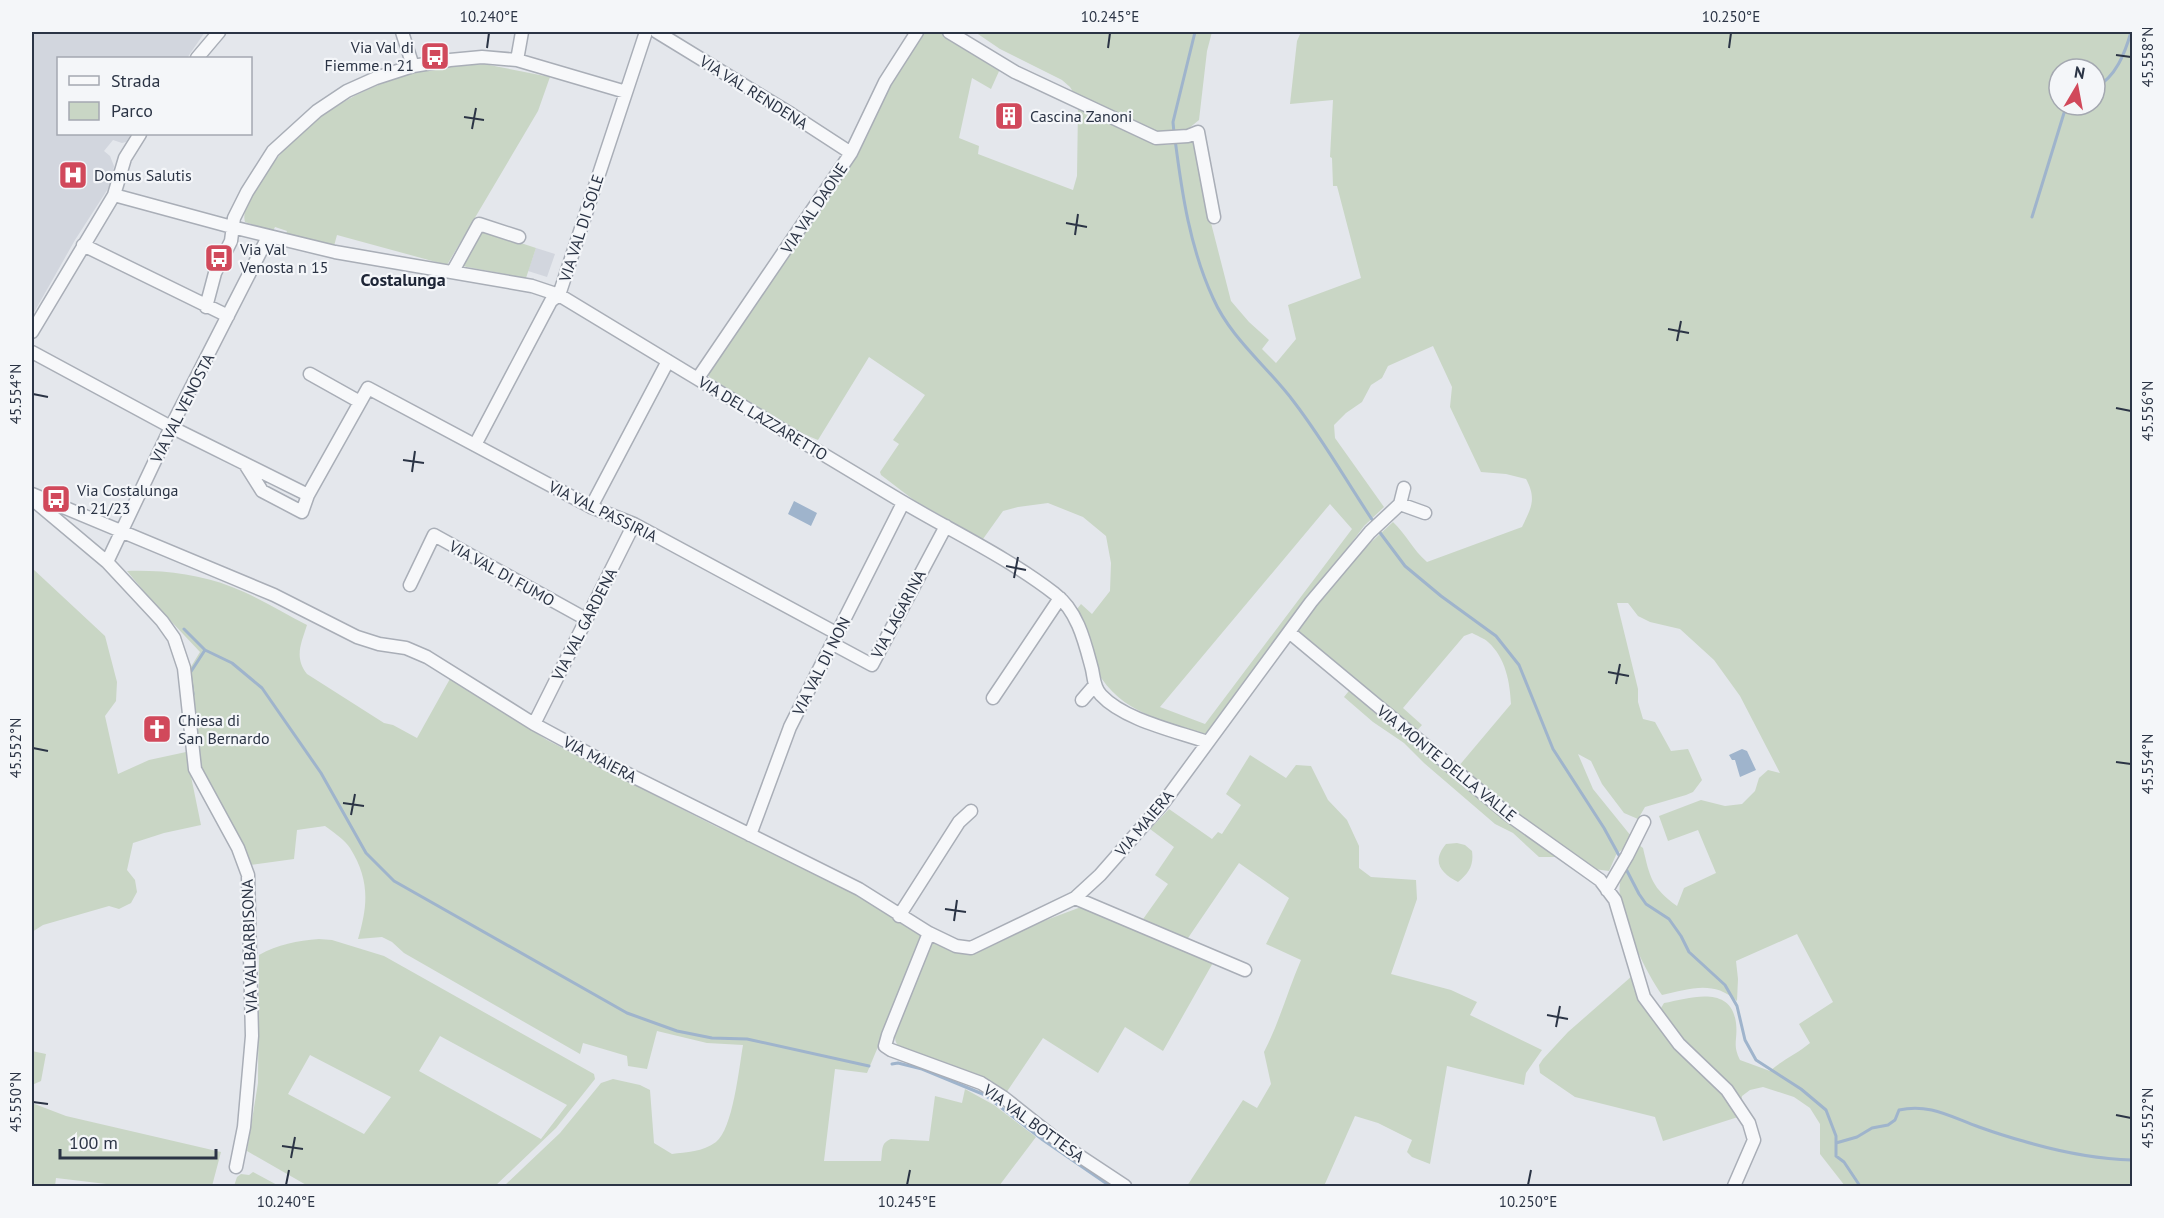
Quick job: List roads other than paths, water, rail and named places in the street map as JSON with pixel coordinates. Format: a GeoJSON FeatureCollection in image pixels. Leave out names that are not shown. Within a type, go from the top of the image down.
{"type":"FeatureCollection","features":[{"type":"Feature","properties":{"kind":"street"},"geometry":{"type":"LineString","coordinates":[[198,57],[219,32]]}},
{"type":"Feature","properties":{"kind":"street"},"geometry":{"type":"LineString","coordinates":[[402,32],[413,66]]}},
{"type":"Feature","properties":{"kind":"street"},"geometry":{"type":"LineString","coordinates":[[517,60],[522,32]]}},
{"type":"Feature","properties":{"kind":"street","name":"VIA VAL DI SOLE"},"geometry":{"type":"LineString","coordinates":[[476,445],[551,302],[559,295],[645,32]]}},
{"type":"Feature","properties":{"kind":"street","name":"VIA VAL RENDENA"},"geometry":{"type":"LineString","coordinates":[[657,32],[851,153]]}},
{"type":"Feature","properties":{"kind":"street","name":"VIA VAL DAONE"},"geometry":{"type":"LineString","coordinates":[[698,378],[851,153],[885,82],[916,32]]}},
{"type":"Feature","properties":{"kind":"street"},"geometry":{"type":"LineString","coordinates":[[949,32],[1015,72],[1156,138],[1188,136],[1198,132],[1214,217]]}},
{"type":"Feature","properties":{"kind":"street"},"geometry":{"type":"LineString","coordinates":[[206,307],[215,273],[231,242],[232,227],[247,192],[273,151],[317,111],[347,91],[376,78],[413,66],[482,57],[517,60],[626,92]]}},
{"type":"Feature","properties":{"kind":"street"},"geometry":{"type":"LineString","coordinates":[[32,332],[114,195],[125,158],[139,135]]}},
{"type":"Feature","properties":{"kind":"street","name":"VIA DEL LAZZARETTO"},"geometry":{"type":"LineString","coordinates":[[114,195],[268,237],[335,252],[532,286],[559,295],[903,502],[979,544],[1060,598],[1071,608],[1079,626],[1095,685],[1100,694],[1119,709],[1153,724],[1208,742]]}},
{"type":"Feature","properties":{"kind":"street"},"geometry":{"type":"LineString","coordinates":[[453,271],[479,224],[519,237]]}},
{"type":"Feature","properties":{"kind":"street","name":"VIA VAL VENOSTA"},"geometry":{"type":"LineString","coordinates":[[106,561],[171,426],[268,237]]}},
{"type":"Feature","properties":{"kind":"street"},"geometry":{"type":"LineString","coordinates":[[83,245],[228,316]]}},
{"type":"Feature","properties":{"kind":"street"},"geometry":{"type":"LineString","coordinates":[[32,352],[308,495],[360,402],[310,374]]}},
{"type":"Feature","properties":{"kind":"street"},"geometry":{"type":"LineString","coordinates":[[591,507],[668,361]]}},
{"type":"Feature","properties":{"kind":"street","name":"VIA VAL PASSIRIA"},"geometry":{"type":"LineString","coordinates":[[360,402],[368,388],[591,507],[634,524],[835,639]]}},
{"type":"Feature","properties":{"kind":"street"},"geometry":{"type":"LineString","coordinates":[[1208,742],[1289,632],[1370,532],[1400,504],[1404,488]]}},
{"type":"Feature","properties":{"kind":"street","name":"VIA MAIERA"},"geometry":{"type":"LineString","coordinates":[[32,496],[274,595],[357,637],[379,644],[406,648],[427,657],[534,724],[610,765],[859,889],[899,916],[956,946],[971,948],[1075,898],[1100,875],[1164,802],[1208,742]]}},
{"type":"Feature","properties":{"kind":"street","name":"VIA VALBARBISONA"},"geometry":{"type":"LineString","coordinates":[[32,496],[119,572],[170,632],[184,668],[195,769],[238,848],[248,875],[252,1036],[245,1118],[236,1167]]}},
{"type":"Feature","properties":{"kind":"street","name":"VIA VAL DI NON"},"geometry":{"type":"LineString","coordinates":[[750,835],[790,727],[903,502]]}},
{"type":"Feature","properties":{"kind":"street"},"geometry":{"type":"LineString","coordinates":[[1400,504],[1425,513]]}},
{"type":"Feature","properties":{"kind":"street","name":"VIA VAL GARDENA"},"geometry":{"type":"LineString","coordinates":[[534,724],[634,524]]}},
{"type":"Feature","properties":{"kind":"street","name":"VIA LAGARINA"},"geometry":{"type":"LineString","coordinates":[[835,639],[872,665],[946,526]]}},
{"type":"Feature","properties":{"kind":"street","name":"VIA VAL DI FUMO"},"geometry":{"type":"LineString","coordinates":[[410,585],[434,536],[586,619]]}},
{"type":"Feature","properties":{"kind":"street"},"geometry":{"type":"LineString","coordinates":[[993,698],[1060,598]]}},
{"type":"Feature","properties":{"kind":"street","name":"VIA MONTE DELLA VALLE"},"geometry":{"type":"LineString","coordinates":[[1289,632],[1510,816],[1600,880],[1614,900],[1644,996],[1679,1044],[1727,1090],[1749,1123],[1754,1140],[1734,1186]]}},
{"type":"Feature","properties":{"kind":"street"},"geometry":{"type":"LineString","coordinates":[[1082,700],[1095,685]]}},
{"type":"Feature","properties":{"kind":"street"},"geometry":{"type":"LineString","coordinates":[[899,916],[959,822],[971,811]]}},
{"type":"Feature","properties":{"kind":"street"},"geometry":{"type":"LineString","coordinates":[[1607,890],[1644,822]]}},
{"type":"Feature","properties":{"kind":"street"},"geometry":{"type":"LineString","coordinates":[[1075,898],[1245,970]]}},
{"type":"Feature","properties":{"kind":"street","name":"VIA VAL BOTTESA"},"geometry":{"type":"LineString","coordinates":[[929,933],[885,1046],[981,1083],[1003,1097],[1066,1147],[1125,1186]]}},
{"type":"Feature","properties":{"kind":"water"},"geometry":{"type":"Polygon","coordinates":[[[794,501],[817,513],[811,526],[788,514],[794,501]]]}},
{"type":"Feature","properties":{"kind":"water"},"geometry":{"type":"Polygon","coordinates":[[[1742,749],[1747,751],[1756,770],[1740,777],[1735,760],[1732,760],[1729,755],[1742,749]]]}},
{"type":"Feature","properties":{"kind":"waterway"},"geometry":{"type":"LineString","coordinates":[[1174,133],[1173,122],[1195,32]]}},
{"type":"Feature","properties":{"kind":"waterway"},"geometry":{"type":"LineString","coordinates":[[2107,79],[2123,56],[2131,32]]}},
{"type":"Feature","properties":{"kind":"waterway"},"geometry":{"type":"LineString","coordinates":[[2032,217],[2063,117]]}},
{"type":"Feature","properties":{"kind":"waterway"},"geometry":{"type":"LineString","coordinates":[[1175,139],[1184,200],[1193,240],[1213,298],[1240,340],[1284,389],[1305,417],[1375,524]]}},
{"type":"Feature","properties":{"kind":"waterway"},"geometry":{"type":"LineString","coordinates":[[1378,530],[1405,566],[1441,596],[1496,636],[1519,665],[1553,749],[1604,828],[1621,859]]}},
{"type":"Feature","properties":{"kind":"waterway"},"geometry":{"type":"LineString","coordinates":[[184,629],[205,650],[232,663],[262,688],[321,773],[366,853],[394,881],[627,1013],[677,1031],[712,1038],[747,1039],[869,1066]]}},
{"type":"Feature","properties":{"kind":"waterway"},"geometry":{"type":"LineString","coordinates":[[193,694],[190,673],[205,650]]}},
{"type":"Feature","properties":{"kind":"waterway"},"geometry":{"type":"LineString","coordinates":[[1625,867],[1646,904],[1669,919],[1689,952],[1725,985],[1737,1006],[1745,1040],[1756,1060],[1801,1089],[1826,1110],[1836,1136],[1836,1156],[1844,1162],[1860,1186]]}},
{"type":"Feature","properties":{"kind":"waterway"},"geometry":{"type":"LineString","coordinates":[[892,1064],[898,1063],[922,1069],[985,1095],[1043,1140],[1110,1186]]}},
{"type":"Feature","properties":{"kind":"waterway"},"geometry":{"type":"LineString","coordinates":[[1836,1143],[1857,1137],[1872,1128],[1888,1125],[1895,1120],[1899,1110],[1920,1108],[1940,1112],[1995,1133],[2049,1148],[2091,1156],[2132,1160]]}},
{"type":"Feature","properties":{"kind":"place","name":"Via Val di Fiemme n 21"},"geometry":{"type":"Point","coordinates":[435,56]}},
{"type":"Feature","properties":{"kind":"place","name":"Cascina Zanoni"},"geometry":{"type":"Point","coordinates":[1009,116]}},
{"type":"Feature","properties":{"kind":"place","name":"Domus Salutis"},"geometry":{"type":"Point","coordinates":[73,175]}},
{"type":"Feature","properties":{"kind":"place","name":"Via Val Venosta n 15"},"geometry":{"type":"Point","coordinates":[219,258]}},
{"type":"Feature","properties":{"kind":"place","name":"Via Costalunga n 21/23"},"geometry":{"type":"Point","coordinates":[56,499]}},
{"type":"Feature","properties":{"kind":"place","name":"Chiesa di San Bernardo"},"geometry":{"type":"Point","coordinates":[157,729]}},
{"type":"Feature","properties":{"kind":"district","name":"Costalunga"},"geometry":{"type":"Point","coordinates":[403,279]}}]}
